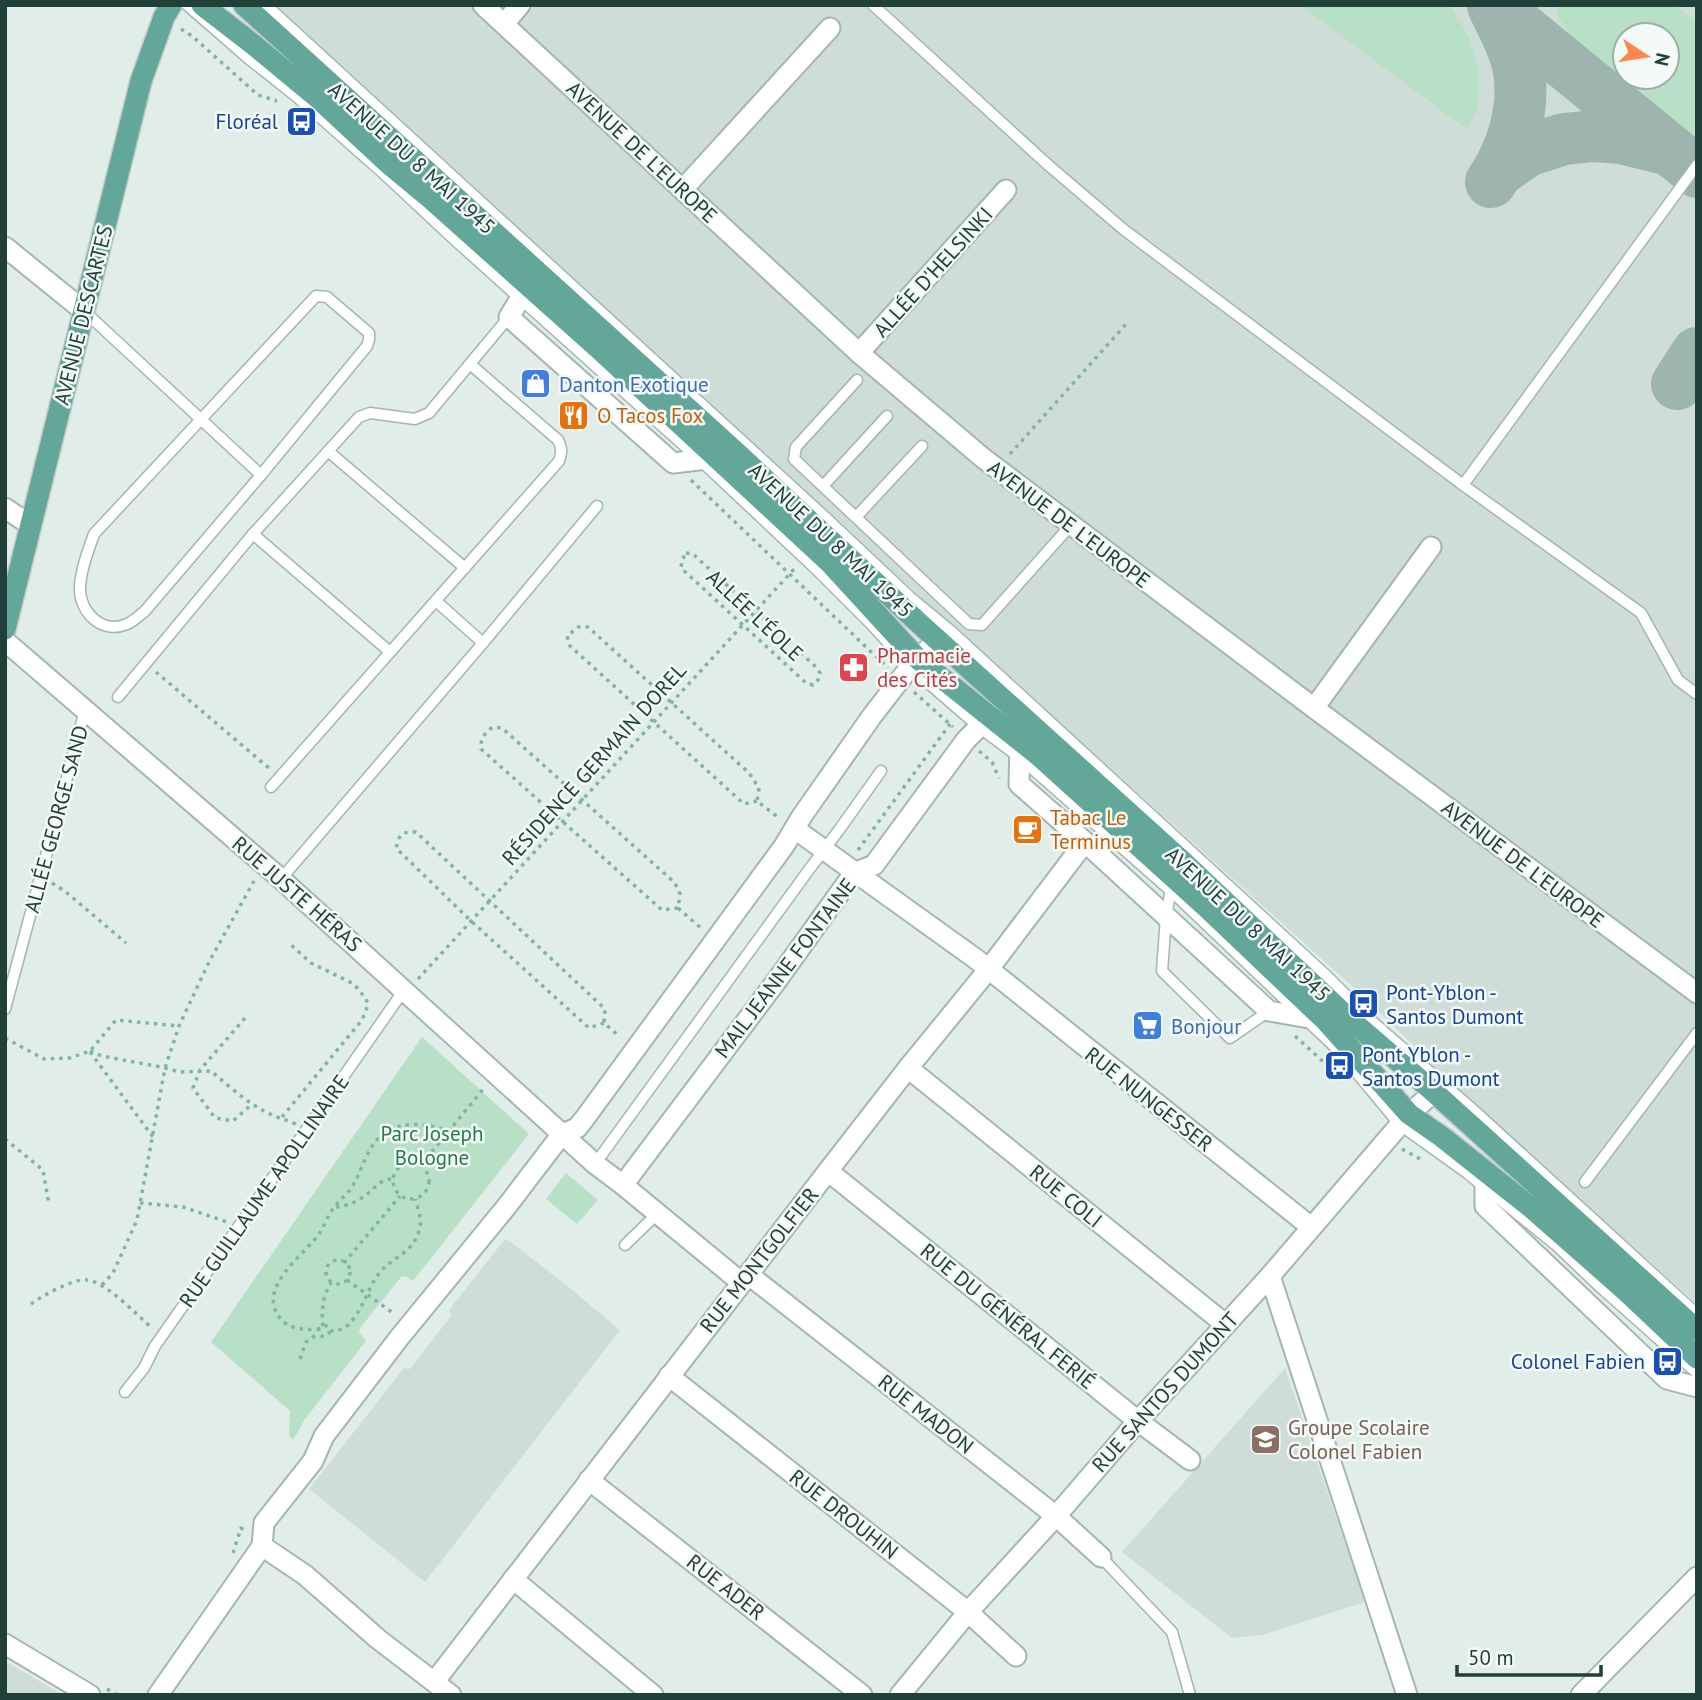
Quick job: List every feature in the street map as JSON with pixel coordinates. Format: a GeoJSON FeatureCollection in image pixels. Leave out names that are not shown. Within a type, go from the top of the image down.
{"type":"FeatureCollection","features":[{"type":"Feature","properties":{"kind":"main road","name":"AVENUE DU 8 MAI 1945"},"geometry":{"type":"LineString","coordinates":[[202,5],[319,99],[524,292],[708,458],[829,562],[909,669],[1020,749],[1038,755],[1172,884],[1326,1021],[1405,1119],[1485,1188],[1534,1209],[1697,1358]]}},
{"type":"Feature","properties":{"kind":"main road","name":"AVENUE DU 8 MAI 1945"},"geometry":{"type":"LineString","coordinates":[[244,5],[1179,858],[1346,1016],[1697,1330]]}},
{"type":"Feature","properties":{"kind":"main road","name":"AVENUE DESCARTES"},"geometry":{"type":"LineString","coordinates":[[5,629],[141,81],[168,11]]}},
{"type":"Feature","properties":{"kind":"street","name":"AVENUE DE L'EUROPE"},"geometry":{"type":"LineString","coordinates":[[483,5],[859,353],[997,469],[1697,993]]}},
{"type":"Feature","properties":{"kind":"street"},"geometry":{"type":"LineString","coordinates":[[504,24],[520,5]]}},
{"type":"Feature","properties":{"kind":"street"},"geometry":{"type":"LineString","coordinates":[[683,189],[830,28]]}},
{"type":"Feature","properties":{"kind":"street","name":"ALLÉE D'HELSINKI"},"geometry":{"type":"LineString","coordinates":[[859,353],[1006,190]]}},
{"type":"Feature","properties":{"kind":"street"},"geometry":{"type":"LineString","coordinates":[[5,247],[84,311]]}},
{"type":"Feature","properties":{"kind":"street"},"geometry":{"type":"LineString","coordinates":[[524,292],[509,317],[673,463],[708,458]]}},
{"type":"Feature","properties":{"kind":"street"},"geometry":{"type":"LineString","coordinates":[[5,508],[30,526]]}},
{"type":"Feature","properties":{"kind":"street"},"geometry":{"type":"LineString","coordinates":[[1314,708],[1432,547]]}},
{"type":"Feature","properties":{"kind":"street"},"geometry":{"type":"LineString","coordinates":[[158,1695],[262,1546],[264,1523],[313,1461],[324,1436],[562,1134],[577,1128],[585,1118],[716,940],[872,716],[909,669],[938,639]]}},
{"type":"Feature","properties":{"kind":"street","name":"RUE JUSTE HÉRAS"},"geometry":{"type":"LineString","coordinates":[[5,640],[281,879],[595,1164],[657,1213]]}},
{"type":"Feature","properties":{"kind":"street","name":"MAIL JEANNE FONTAINE"},"geometry":{"type":"LineString","coordinates":[[623,1185],[854,873],[874,865],[972,733]]}},
{"type":"Feature","properties":{"kind":"street"},"geometry":{"type":"LineString","coordinates":[[1020,749],[1019,784],[1269,1011],[1326,1021]]}},
{"type":"Feature","properties":{"kind":"street","name":"RUE NUNGESSER"},"geometry":{"type":"LineString","coordinates":[[795,829],[976,960],[1311,1227]]}},
{"type":"Feature","properties":{"kind":"street","name":"RUE MONTGOLFIER"},"geometry":{"type":"LineString","coordinates":[[435,1681],[1085,842]]}},
{"type":"Feature","properties":{"kind":"street","name":"RUE COLI"},"geometry":{"type":"LineString","coordinates":[[908,1068],[1225,1324]]}},
{"type":"Feature","properties":{"kind":"street","name":"RUE SANTOS DUMONT"},"geometry":{"type":"LineString","coordinates":[[900,1695],[968,1612],[1269,1276],[1405,1119],[1434,1093]]}},
{"type":"Feature","properties":{"kind":"street","name":"RUE DU GÉNÉRAL FERIÉ"},"geometry":{"type":"LineString","coordinates":[[828,1171],[1189,1460]]}},
{"type":"Feature","properties":{"kind":"street","name":"AVENUE DU 8 MAI 1945"},"geometry":{"type":"LineString","coordinates":[[1485,1188],[1667,1379],[1697,1387]]}},
{"type":"Feature","properties":{"kind":"street","name":"RUE MADON"},"geometry":{"type":"LineString","coordinates":[[657,1213],[1056,1516],[1101,1557]]}},
{"type":"Feature","properties":{"kind":"street"},"geometry":{"type":"LineString","coordinates":[[1269,1276],[1407,1695]]}},
{"type":"Feature","properties":{"kind":"street","name":"RUE DROUHIN"},"geometry":{"type":"LineString","coordinates":[[669,1376],[968,1612],[1017,1656]]}},
{"type":"Feature","properties":{"kind":"street","name":"RUE ADER"},"geometry":{"type":"LineString","coordinates":[[589,1480],[862,1695]]}},
{"type":"Feature","properties":{"kind":"street"},"geometry":{"type":"LineString","coordinates":[[262,1546],[304,1574],[378,1639],[451,1695]]}},
{"type":"Feature","properties":{"kind":"street"},"geometry":{"type":"LineString","coordinates":[[1581,1695],[1697,1577]]}},
{"type":"Feature","properties":{"kind":"street"},"geometry":{"type":"LineString","coordinates":[[513,1579],[653,1695]]}},
{"type":"Feature","properties":{"kind":"street"},"geometry":{"type":"LineString","coordinates":[[5,1644],[90,1695]]}},
{"type":"Feature","properties":{"kind":"lane"},"geometry":{"type":"LineString","coordinates":[[187,5],[524,292]]}},
{"type":"Feature","properties":{"kind":"lane"},"geometry":{"type":"LineString","coordinates":[[265,5],[1308,958],[1374,1023],[1697,1314]]}},
{"type":"Feature","properties":{"kind":"lane"},"geometry":{"type":"LineString","coordinates":[[873,5],[1046,164],[1123,229],[1463,485],[1641,613],[1678,680],[1697,694]]}},
{"type":"Feature","properties":{"kind":"lane"},"geometry":{"type":"LineString","coordinates":[[1463,485],[1697,164]]}},
{"type":"Feature","properties":{"kind":"lane"},"geometry":{"type":"LineString","coordinates":[[316,296],[327,297],[369,333],[367,346],[261,475],[145,611],[121,625],[96,622],[88,615],[82,605],[80,589],[84,562],[94,534],[316,296]]}},
{"type":"Feature","properties":{"kind":"lane"},"geometry":{"type":"LineString","coordinates":[[84,311],[261,475]]}},
{"type":"Feature","properties":{"kind":"lane"},"geometry":{"type":"LineString","coordinates":[[118,697],[253,534],[359,418],[370,413],[415,419],[429,413],[509,317]]}},
{"type":"Feature","properties":{"kind":"lane"},"geometry":{"type":"LineString","coordinates":[[271,787],[559,461],[561,447],[558,440],[470,363]]}},
{"type":"Feature","properties":{"kind":"lane"},"geometry":{"type":"LineString","coordinates":[[857,380],[796,447],[794,460],[969,624],[982,625],[1071,525]]}},
{"type":"Feature","properties":{"kind":"lane"},"geometry":{"type":"LineString","coordinates":[[823,486],[887,416]]}},
{"type":"Feature","properties":{"kind":"lane"},"geometry":{"type":"LineString","coordinates":[[856,517],[922,446]]}},
{"type":"Feature","properties":{"kind":"lane"},"geometry":{"type":"LineString","coordinates":[[328,452],[465,568]]}},
{"type":"Feature","properties":{"kind":"lane"},"geometry":{"type":"LineString","coordinates":[[708,458],[870,623],[909,669],[972,733],[1020,749]]}},
{"type":"Feature","properties":{"kind":"lane"},"geometry":{"type":"LineString","coordinates":[[281,879],[597,506]]}},
{"type":"Feature","properties":{"kind":"lane"},"geometry":{"type":"LineString","coordinates":[[253,534],[390,652]]}},
{"type":"Feature","properties":{"kind":"lane"},"geometry":{"type":"LineString","coordinates":[[436,600],[483,643]]}},
{"type":"Feature","properties":{"kind":"lane","name":"ALLÉE GEORGE SAND"},"geometry":{"type":"LineString","coordinates":[[5,1009],[85,710]]}},
{"type":"Feature","properties":{"kind":"lane"},"geometry":{"type":"LineString","coordinates":[[595,1164],[881,771]]}},
{"type":"Feature","properties":{"kind":"lane"},"geometry":{"type":"LineString","coordinates":[[1172,884],[1166,917],[1162,971],[1230,1038],[1269,1011]]}},
{"type":"Feature","properties":{"kind":"lane"},"geometry":{"type":"LineString","coordinates":[[1172,884],[1405,1119]]}},
{"type":"Feature","properties":{"kind":"lane","name":"RUE GUILLAUME APOLLINAIRE"},"geometry":{"type":"LineString","coordinates":[[125,1392],[404,990]]}},
{"type":"Feature","properties":{"kind":"lane"},"geometry":{"type":"LineString","coordinates":[[1585,1182],[1697,1033]]}},
{"type":"Feature","properties":{"kind":"lane"},"geometry":{"type":"LineString","coordinates":[[1485,1188],[1556,1245],[1697,1373]]}},
{"type":"Feature","properties":{"kind":"lane"},"geometry":{"type":"LineString","coordinates":[[625,1245],[657,1213]]}},
{"type":"Feature","properties":{"kind":"lane"},"geometry":{"type":"LineString","coordinates":[[1101,1557],[1172,1632],[1191,1695]]}},
{"type":"Feature","properties":{"kind":"path"},"geometry":{"type":"LineString","coordinates":[[168,11],[258,95],[280,101]]}},
{"type":"Feature","properties":{"kind":"path"},"geometry":{"type":"LineString","coordinates":[[997,469],[1127,323]]}},
{"type":"Feature","properties":{"kind":"path"},"geometry":{"type":"LineString","coordinates":[[673,463],[789,574],[909,669],[972,733],[992,762]]}},
{"type":"Feature","properties":{"kind":"path","name":"ALLÉE L'ÉOLE"},"geometry":{"type":"LineString","coordinates":[[686,554],[693,554],[756,610],[816,667],[820,673],[813,685],[806,683],[681,568],[686,554]]}},
{"type":"Feature","properties":{"kind":"path","name":"RÉSIDENCE GERMAIN DOREL"},"geometry":{"type":"LineString","coordinates":[[404,990],[420,978],[804,557]]}},
{"type":"Feature","properties":{"kind":"path"},"geometry":{"type":"LineString","coordinates":[[757,801],[760,788],[749,773],[588,627],[578,627],[567,636],[570,646],[744,804],[757,801],[795,829]]}},
{"type":"Feature","properties":{"kind":"path"},"geometry":{"type":"LineString","coordinates":[[146,664],[279,778]]}},
{"type":"Feature","properties":{"kind":"path"},"geometry":{"type":"LineString","coordinates":[[678,908],[680,894],[674,883],[502,728],[493,727],[485,733],[481,749],[662,910],[678,908],[716,940]]}},
{"type":"Feature","properties":{"kind":"path"},"geometry":{"type":"LineString","coordinates":[[405,832],[416,832],[491,900],[606,1009],[604,1023],[589,1028],[471,921],[396,848],[400,836],[405,832]]}},
{"type":"Feature","properties":{"kind":"path"},"geometry":{"type":"LineString","coordinates":[[102,1285],[113,1273],[137,1220],[165,1068],[178,1026],[210,960],[264,864]]}},
{"type":"Feature","properties":{"kind":"path"},"geometry":{"type":"LineString","coordinates":[[41,876],[66,892],[126,943]]}},
{"type":"Feature","properties":{"kind":"path"},"geometry":{"type":"LineString","coordinates":[[282,1117],[362,1020],[368,1005],[354,984],[311,962],[289,943]]}},
{"type":"Feature","properties":{"kind":"path"},"geometry":{"type":"LineString","coordinates":[[244,1017],[200,1070],[193,1088],[215,1118],[233,1121],[252,1104]]}},
{"type":"Feature","properties":{"kind":"path"},"geometry":{"type":"LineString","coordinates":[[5,1038],[44,1059],[70,1058],[90,1051],[116,1020],[178,1026]]}},
{"type":"Feature","properties":{"kind":"path"},"geometry":{"type":"LineString","coordinates":[[604,1023],[636,1049]]}},
{"type":"Feature","properties":{"kind":"path"},"geometry":{"type":"LineString","coordinates":[[90,1051],[102,1056],[180,1072],[211,1071],[252,1104],[307,1129]]}},
{"type":"Feature","properties":{"kind":"path"},"geometry":{"type":"LineString","coordinates":[[90,1051],[153,1138]]}},
{"type":"Feature","properties":{"kind":"path"},"geometry":{"type":"LineString","coordinates":[[421,1166],[496,1074]]}},
{"type":"Feature","properties":{"kind":"path"},"geometry":{"type":"LineString","coordinates":[[321,1329],[304,1330],[283,1323],[275,1312],[272,1305],[274,1293],[286,1270],[319,1234],[334,1208],[352,1187],[375,1142],[391,1129],[414,1125],[434,1126],[449,1131]]}},
{"type":"Feature","properties":{"kind":"path"},"geometry":{"type":"LineString","coordinates":[[5,1139],[43,1170],[49,1205]]}},
{"type":"Feature","properties":{"kind":"path"},"geometry":{"type":"LineString","coordinates":[[412,1162],[421,1166],[426,1170],[430,1182],[424,1195],[415,1199],[400,1196],[393,1185],[395,1172],[406,1163],[412,1162]]}},
{"type":"Feature","properties":{"kind":"path"},"geometry":{"type":"LineString","coordinates":[[334,1208],[346,1206],[365,1196],[384,1179],[393,1179]]}},
{"type":"Feature","properties":{"kind":"path"},"geometry":{"type":"LineString","coordinates":[[344,1263],[400,1196]]}},
{"type":"Feature","properties":{"kind":"path"},"geometry":{"type":"LineString","coordinates":[[331,1283],[323,1304],[321,1329],[325,1337],[330,1331],[345,1328],[351,1323],[377,1276],[404,1253],[418,1236],[421,1227],[415,1199]]}},
{"type":"Feature","properties":{"kind":"path"},"geometry":{"type":"LineString","coordinates":[[141,1203],[183,1208],[222,1219],[237,1228]]}},
{"type":"Feature","properties":{"kind":"path"},"geometry":{"type":"LineString","coordinates":[[338,1261],[344,1263],[350,1272],[347,1280],[341,1284],[331,1283],[326,1276],[328,1265],[338,1261]]}},
{"type":"Feature","properties":{"kind":"path"},"geometry":{"type":"LineString","coordinates":[[32,1304],[49,1292],[85,1279],[102,1285],[162,1337]]}},
{"type":"Feature","properties":{"kind":"path"},"geometry":{"type":"LineString","coordinates":[[347,1280],[393,1314]]}},
{"type":"Feature","properties":{"kind":"path"},"geometry":{"type":"LineString","coordinates":[[300,1359],[306,1342],[327,1326],[330,1331]]}},
{"type":"Feature","properties":{"kind":"shaded area"},"geometry":{"type":"Polygon","coordinates":[[[273,5],[1697,5],[1697,1304],[1452,1084],[1366,999],[844,528],[273,5]]]}},
{"type":"Feature","properties":{"kind":"shaded area"},"geometry":{"type":"Polygon","coordinates":[[[505,1239],[620,1330],[425,1582],[309,1489],[404,1368],[410,1369],[451,1316],[449,1310],[505,1239]]]}},
{"type":"Feature","properties":{"kind":"shaded area","name":"Groupe Scolaire Colonel Fabien"},"geometry":{"type":"Polygon","coordinates":[[[1285,1368],[1365,1602],[1262,1635],[1232,1638],[1122,1552],[1285,1368]]]}},
{"type":"Feature","properties":{"kind":"shaded area"},"geometry":{"type":"Polygon","coordinates":[[[5,1661],[63,1695],[5,1695],[5,1661]]]}},
{"type":"Feature","properties":{"kind":"green space"},"geometry":{"type":"Polygon","coordinates":[[[1300,5],[1448,5],[1469,37],[1479,73],[1478,108],[1468,130],[1300,5]]]}},
{"type":"Feature","properties":{"kind":"green space"},"geometry":{"type":"Polygon","coordinates":[[[1556,5],[1675,5],[1697,22],[1697,135],[1690,133],[1639,91],[1681,91],[1681,21],[1611,21],[1611,68],[1569,33],[1559,18],[1556,5]]]}},
{"type":"Feature","properties":{"kind":"green space","name":"Parc Joseph Bologne"},"geometry":{"type":"Polygon","coordinates":[[[422,1037],[529,1134],[413,1281],[406,1276],[401,1277],[360,1328],[359,1332],[366,1341],[305,1419],[293,1440],[289,1436],[290,1411],[211,1342],[422,1037]]]}},
{"type":"Feature","properties":{"kind":"green space"},"geometry":{"type":"Polygon","coordinates":[[[566,1173],[598,1200],[577,1224],[546,1199],[566,1173]]]}},
{"type":"Feature","properties":{"kind":"taxiway"},"geometry":{"type":"LineString","coordinates":[[1493,5],[1697,172]]}},
{"type":"Feature","properties":{"kind":"taxiway"},"geometry":{"type":"LineString","coordinates":[[1491,182],[1510,146],[1520,106],[1517,61],[1494,8]]}},
{"type":"Feature","properties":{"kind":"taxiway"},"geometry":{"type":"LineString","coordinates":[[1500,170],[1527,151],[1564,139],[1594,136],[1621,138],[1662,148]]}},
{"type":"Feature","properties":{"kind":"taxiway"},"geometry":{"type":"LineString","coordinates":[[1677,384],[1697,353]]}},
{"type":"Feature","properties":{"kind":"place","name":"Floréal"},"geometry":{"type":"Point","coordinates":[301,121]}},
{"type":"Feature","properties":{"kind":"place","name":"Danton Exotique"},"geometry":{"type":"Point","coordinates":[536,384]}},
{"type":"Feature","properties":{"kind":"place","name":"O Tacos Fox"},"geometry":{"type":"Point","coordinates":[574,415]}},
{"type":"Feature","properties":{"kind":"place","name":"Pharmacie des Cités"},"geometry":{"type":"Point","coordinates":[854,667]}},
{"type":"Feature","properties":{"kind":"place","name":"Tabac Le Terminus"},"geometry":{"type":"Point","coordinates":[1027,829]}},
{"type":"Feature","properties":{"kind":"place","name":"Pont-Yblon - Santos Dumont"},"geometry":{"type":"Point","coordinates":[1363,1004]}},
{"type":"Feature","properties":{"kind":"place","name":"Bonjour"},"geometry":{"type":"Point","coordinates":[1148,1026]}},
{"type":"Feature","properties":{"kind":"place","name":"Pont Yblon - Santos Dumont"},"geometry":{"type":"Point","coordinates":[1339,1066]}},
{"type":"Feature","properties":{"kind":"place","name":"Colonel Fabien"},"geometry":{"type":"Point","coordinates":[1668,1361]}},
{"type":"Feature","properties":{"kind":"place","name":"Groupe Scolaire Colonel Fabien"},"geometry":{"type":"Point","coordinates":[1265,1439]}}]}
